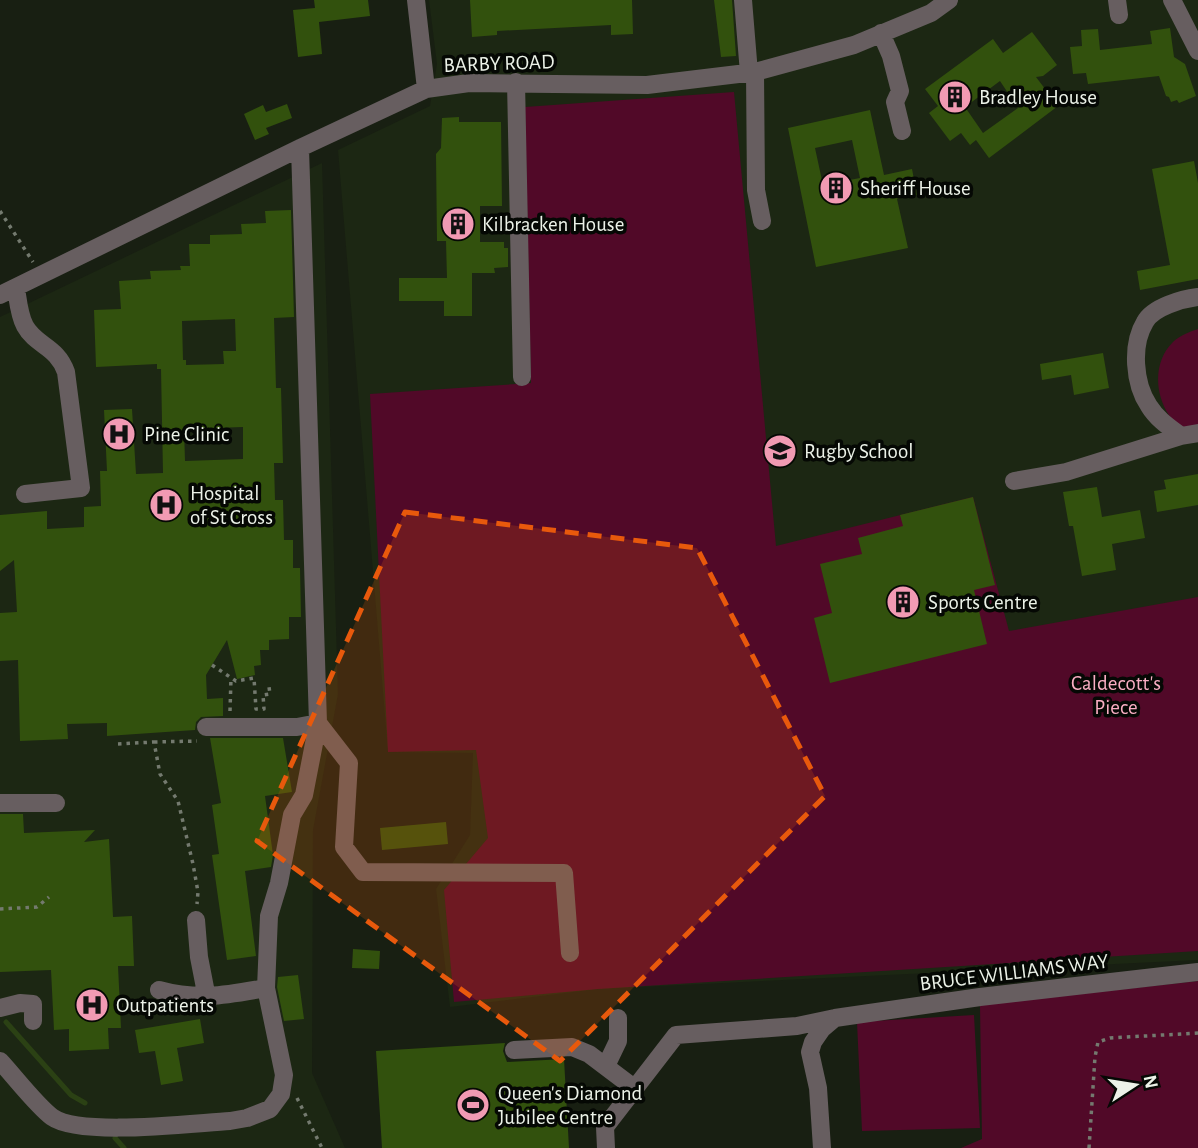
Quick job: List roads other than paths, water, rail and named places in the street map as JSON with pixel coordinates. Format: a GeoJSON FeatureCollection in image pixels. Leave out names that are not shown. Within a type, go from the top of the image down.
{"type":"FeatureCollection","features":[{"type":"Feature","properties":{"kind":"street"},"geometry":{"type":"LineString","coordinates":[[416,0],[426,89]]}},
{"type":"Feature","properties":{"kind":"street"},"geometry":{"type":"LineString","coordinates":[[743,0],[752,73],[756,190],[762,221]]}},
{"type":"Feature","properties":{"kind":"street","name":"BARBY ROAD"},"geometry":{"type":"LineString","coordinates":[[8,291],[426,89],[469,83],[516,82],[647,85],[752,73],[853,45],[931,13],[949,0]]}},
{"type":"Feature","properties":{"kind":"street"},"geometry":{"type":"LineString","coordinates":[[1179,2],[1198,51]]}},
{"type":"Feature","properties":{"kind":"street"},"geometry":{"type":"LineString","coordinates":[[881,33],[891,56],[900,91],[895,102],[901,131]]}},
{"type":"Feature","properties":{"kind":"street"},"geometry":{"type":"LineString","coordinates":[[516,82],[522,377]]}},
{"type":"Feature","properties":{"kind":"street"},"geometry":{"type":"LineString","coordinates":[[0,1061],[53,1118],[75,1125],[102,1127],[230,1121],[270,1109],[282,1094],[284,1075],[266,988],[269,916],[279,884],[292,814],[304,795],[317,723],[300,148]]}},
{"type":"Feature","properties":{"kind":"street"},"geometry":{"type":"LineString","coordinates":[[8,291],[31,334],[62,360],[66,372],[80,488],[26,494]]}},
{"type":"Feature","properties":{"kind":"street"},"geometry":{"type":"LineString","coordinates":[[1189,434],[1162,422],[1147,404],[1138,375],[1136,346],[1146,319],[1175,300],[1198,297]]}},
{"type":"Feature","properties":{"kind":"street"},"geometry":{"type":"LineString","coordinates":[[1014,481],[1066,472],[1189,434]]}},
{"type":"Feature","properties":{"kind":"street"},"geometry":{"type":"LineString","coordinates":[[206,727],[297,727],[317,723]]}},
{"type":"Feature","properties":{"kind":"street"},"geometry":{"type":"LineString","coordinates":[[317,723],[349,763],[344,847],[363,872],[564,873],[570,953]]}},
{"type":"Feature","properties":{"kind":"street"},"geometry":{"type":"LineString","coordinates":[[0,803],[56,803]]}},
{"type":"Feature","properties":{"kind":"street"},"geometry":{"type":"LineString","coordinates":[[196,920],[199,957],[207,998]]}},
{"type":"Feature","properties":{"kind":"street","name":"BRUCE WILLIAMS WAY"},"geometry":{"type":"LineString","coordinates":[[606,1148],[605,1127],[676,1034],[797,1026],[989,996],[1198,972]]}},
{"type":"Feature","properties":{"kind":"street"},"geometry":{"type":"LineString","coordinates":[[159,990],[182,996],[207,998],[266,988]]}},
{"type":"Feature","properties":{"kind":"street"},"geometry":{"type":"LineString","coordinates":[[0,1008],[20,1003],[33,1004],[33,1021]]}},
{"type":"Feature","properties":{"kind":"street"},"geometry":{"type":"LineString","coordinates":[[606,1066],[618,1041],[618,1018]]}},
{"type":"Feature","properties":{"kind":"street"},"geometry":{"type":"LineString","coordinates":[[822,1148],[818,1088],[810,1052],[822,1029],[835,1018]]}},
{"type":"Feature","properties":{"kind":"street"},"geometry":{"type":"LineString","coordinates":[[514,1050],[572,1047],[589,1054],[635,1087]]}},
{"type":"Feature","properties":{"kind":"waterway"},"geometry":{"type":"LineString","coordinates":[[6,1022],[71,1095],[85,1103]]}},
{"type":"Feature","properties":{"kind":"waterway"},"geometry":{"type":"LineString","coordinates":[[115,1138],[124,1148]]}},
{"type":"Feature","properties":{"kind":"place","name":"Bradley House"},"geometry":{"type":"Point","coordinates":[955,97]}},
{"type":"Feature","properties":{"kind":"place","name":"Sheriff House"},"geometry":{"type":"Point","coordinates":[836,188]}},
{"type":"Feature","properties":{"kind":"place","name":"Kilbracken House"},"geometry":{"type":"Point","coordinates":[458,224]}},
{"type":"Feature","properties":{"kind":"place","name":"Pine Clinic"},"geometry":{"type":"Point","coordinates":[119,434]}},
{"type":"Feature","properties":{"kind":"place","name":"Rugby School"},"geometry":{"type":"Point","coordinates":[780,451]}},
{"type":"Feature","properties":{"kind":"place","name":"Hospital of St Cross"},"geometry":{"type":"Point","coordinates":[166,505]}},
{"type":"Feature","properties":{"kind":"place","name":"Sports Centre"},"geometry":{"type":"Point","coordinates":[903,602]}},
{"type":"Feature","properties":{"kind":"place","name":"Outpatients"},"geometry":{"type":"Point","coordinates":[92,1005]}},
{"type":"Feature","properties":{"kind":"place","name":"Queen's Diamond Jubilee Centre"},"geometry":{"type":"Point","coordinates":[473,1105]}},
{"type":"Feature","properties":{"kind":"park label","name":"Caldecott's Piece"},"geometry":{"type":"Point","coordinates":[1116,695]}}]}
